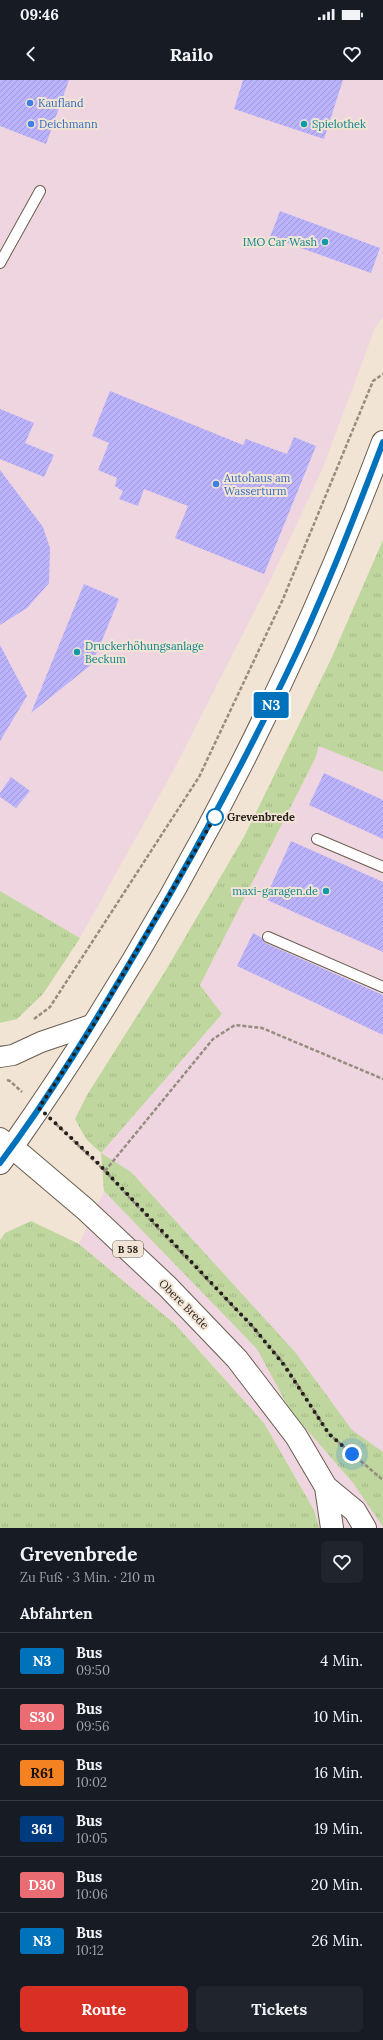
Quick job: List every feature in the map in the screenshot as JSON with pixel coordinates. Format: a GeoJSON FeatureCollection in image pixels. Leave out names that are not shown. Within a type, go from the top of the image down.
{"type":"FeatureCollection","features":[{"type":"Feature","properties":{"kind":"main road"},"geometry":{"type":"LineString","coordinates":[[4,1149],[39,1108],[94,1024],[191,861],[252,743],[315,612],[378,469],[383,442]]}},
{"type":"Feature","properties":{"kind":"main road","name":"Obere Brede"},"geometry":{"type":"LineString","coordinates":[[4,1149],[85,1209],[168,1287],[238,1359],[296,1436],[326,1487],[354,1511],[365,1528]]}},
{"type":"Feature","properties":{"kind":"main road","name":"Obere Brede"},"geometry":{"type":"LineString","coordinates":[[326,1487],[332,1528]]}},
{"type":"Feature","properties":{"kind":"street"},"geometry":{"type":"LineString","coordinates":[[0,1057],[13,1055],[41,1042],[94,1024]]}},
{"type":"Feature","properties":{"kind":"lane"},"geometry":{"type":"LineString","coordinates":[[0,263],[40,191]]}},
{"type":"Feature","properties":{"kind":"lane"},"geometry":{"type":"LineString","coordinates":[[317,839],[383,867]]}},
{"type":"Feature","properties":{"kind":"lane"},"geometry":{"type":"LineString","coordinates":[[268,937],[383,987]]}},
{"type":"Feature","properties":{"kind":"path"},"geometry":{"type":"LineString","coordinates":[[32,1020],[50,1007],[199,777],[283,599],[373,381],[383,374]]}},
{"type":"Feature","properties":{"kind":"path"},"geometry":{"type":"LineString","coordinates":[[105,1171],[213,1039],[235,1025],[262,1028],[383,1078]]}},
{"type":"Feature","properties":{"kind":"path"},"geometry":{"type":"LineString","coordinates":[[5,1080],[10,1081],[105,1171],[165,1236],[253,1327],[284,1365],[329,1434],[383,1480]]}},
{"type":"Feature","properties":{"kind":"shaded area"},"geometry":{"type":"Polygon","coordinates":[[[0,80],[383,80],[383,317],[375,328],[322,470],[270,581],[172,773],[80,938],[0,891],[0,80]]]}},
{"type":"Feature","properties":{"kind":"shaded area"},"geometry":{"type":"Polygon","coordinates":[[[383,544],[383,1528],[319,1528],[314,1510],[264,1423],[175,1324],[79,1244],[104,1191],[101,1153],[222,1014],[200,985],[315,759],[383,544]]]}},
{"type":"Feature","properties":{"kind":"green space"},"geometry":{"type":"Polygon","coordinates":[[[383,540],[383,772],[319,746],[315,759],[200,985],[222,1014],[101,1153],[86,1139],[75,1119],[87,1095],[166,970],[245,835],[332,657],[383,540]]]}},
{"type":"Feature","properties":{"kind":"green space"},"geometry":{"type":"Polygon","coordinates":[[[0,891],[80,938],[43,994],[17,1019],[0,1023],[0,891]]]}},
{"type":"Feature","properties":{"kind":"green space"},"geometry":{"type":"Polygon","coordinates":[[[101,1153],[131,1172],[295,1352],[352,1430],[383,1452],[383,1527],[353,1483],[290,1410],[257,1349],[104,1191],[101,1153]]]}},
{"type":"Feature","properties":{"kind":"green space"},"geometry":{"type":"Polygon","coordinates":[[[31,1221],[79,1244],[175,1324],[264,1423],[314,1510],[319,1528],[0,1528],[0,1240],[5,1233],[31,1221]]]}},
{"type":"Feature","properties":{"kind":"building","name":"Kaufland"},"geometry":{"type":"Polygon","coordinates":[[[0,80],[69,80],[46,144],[0,126],[0,80]]]}},
{"type":"Feature","properties":{"kind":"building","name":"Spielothek"},"geometry":{"type":"Polygon","coordinates":[[[243,80],[343,80],[324,139],[234,109],[243,80]]]}},
{"type":"Feature","properties":{"kind":"building","name":"IMO Car Wash"},"geometry":{"type":"Polygon","coordinates":[[[280,211],[380,248],[371,273],[270,237],[280,211]]]}},
{"type":"Feature","properties":{"kind":"building","name":"Autohaus am Wasserturm"},"geometry":{"type":"Polygon","coordinates":[[[110,391],[243,445],[246,439],[287,454],[294,437],[316,446],[264,574],[175,538],[188,506],[144,489],[138,506],[119,499],[123,491],[115,486],[117,478],[98,470],[109,443],[92,436],[110,391]]]}},
{"type":"Feature","properties":{"kind":"building"},"geometry":{"type":"Polygon","coordinates":[[[0,409],[34,423],[25,443],[54,455],[44,477],[0,459],[0,409]]]}},
{"type":"Feature","properties":{"kind":"building"},"geometry":{"type":"Polygon","coordinates":[[[0,470],[43,527],[50,548],[49,583],[27,608],[0,625],[0,470]]]}},
{"type":"Feature","properties":{"kind":"building","name":"Druckerhöhungsanlage Beckum"},"geometry":{"type":"Polygon","coordinates":[[[84,584],[119,599],[92,664],[31,713],[84,584]]]}},
{"type":"Feature","properties":{"kind":"building"},"geometry":{"type":"Polygon","coordinates":[[[0,645],[27,696],[0,741],[0,645]]]}},
{"type":"Feature","properties":{"kind":"building"},"geometry":{"type":"Polygon","coordinates":[[[324,773],[383,800],[383,839],[309,805],[324,773]]]}},
{"type":"Feature","properties":{"kind":"building"},"geometry":{"type":"Polygon","coordinates":[[[11,777],[30,791],[16,808],[0,797],[0,793],[11,777]]]}},
{"type":"Feature","properties":{"kind":"building","name":"maxi-garagen.de"},"geometry":{"type":"Polygon","coordinates":[[[291,841],[383,882],[383,952],[265,899],[291,841]]]}},
{"type":"Feature","properties":{"kind":"building"},"geometry":{"type":"Polygon","coordinates":[[[253,933],[262,938],[265,943],[383,995],[383,1035],[237,966],[253,933]]]}},
{"type":"Feature","properties":{"kind":"bus line","name":"N3"},"geometry":{"type":"LineString","coordinates":[[0,1163],[45,1099],[94,1024],[191,861],[216,815],[315,612],[358,510],[383,442]]}},
{"type":"Feature","properties":{"kind":"place","name":"Kaufland"},"geometry":{"type":"Point","coordinates":[30,103]}},
{"type":"Feature","properties":{"kind":"place","name":"Deichmann"},"geometry":{"type":"Point","coordinates":[31,124]}},
{"type":"Feature","properties":{"kind":"place","name":"Spielothek"},"geometry":{"type":"Point","coordinates":[304,124]}},
{"type":"Feature","properties":{"kind":"place","name":"IMO Car Wash"},"geometry":{"type":"Point","coordinates":[325,242]}},
{"type":"Feature","properties":{"kind":"place","name":"Autohaus am Wasserturm"},"geometry":{"type":"Point","coordinates":[216,484]}},
{"type":"Feature","properties":{"kind":"place","name":"Druckerhöhungsanlage Beckum"},"geometry":{"type":"Point","coordinates":[77,652]}},
{"type":"Feature","properties":{"kind":"place","name":"Grevenbrede"},"geometry":{"type":"Point","coordinates":[215,817]}},
{"type":"Feature","properties":{"kind":"place","name":"maxi-garagen.de"},"geometry":{"type":"Point","coordinates":[326,891]}},
{"type":"Feature","properties":{"kind":"route"},"geometry":{"type":"LineString","coordinates":[[215,817],[216,815],[191,861],[94,1024],[39,1108],[95,1160],[165,1236],[253,1327],[284,1365],[329,1434],[352,1454]]}}]}
